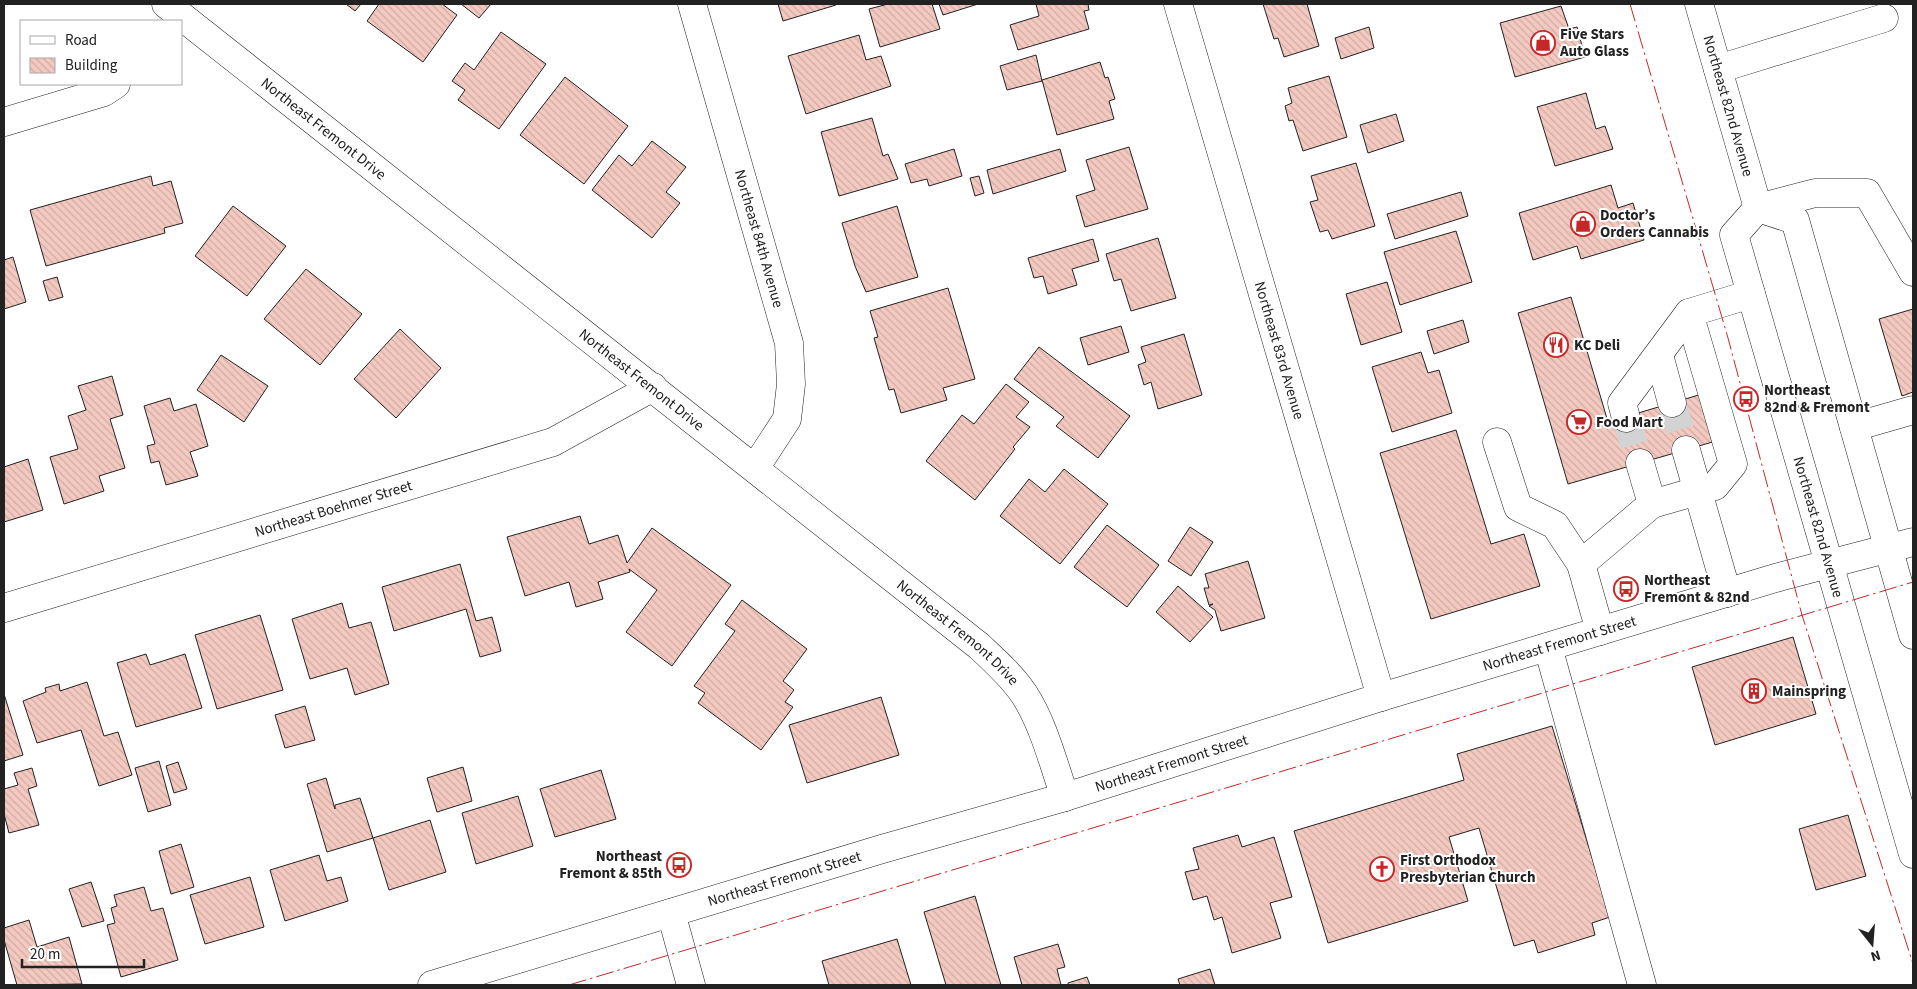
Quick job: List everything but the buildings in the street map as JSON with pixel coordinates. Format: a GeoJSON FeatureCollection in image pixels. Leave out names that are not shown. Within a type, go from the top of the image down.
{"type":"FeatureCollection","features":[{"type":"Feature","properties":{"kind":"street","name":"Northeast 84th Avenue"},"geometry":{"type":"LineString","coordinates":[[692,4],[789,342],[792,384],[787,419],[755,468]]}},
{"type":"Feature","properties":{"kind":"street","name":"Northeast 83rd Avenue"},"geometry":{"type":"LineString","coordinates":[[1178,4],[1381,697]]}},
{"type":"Feature","properties":{"kind":"street","name":"Northeast 82nd Avenue"},"geometry":{"type":"LineString","coordinates":[[1699,4],[1758,208],[1734,235],[1913,854]]}},
{"type":"Feature","properties":{"kind":"street","name":"Northeast Fremont Drive"},"geometry":{"type":"LineString","coordinates":[[175,11],[979,646],[1005,670],[1024,694],[1037,719],[1065,797]]}},
{"type":"Feature","properties":{"kind":"street"},"geometry":{"type":"LineString","coordinates":[[1718,69],[1884,18]]}},
{"type":"Feature","properties":{"kind":"street"},"geometry":{"type":"LineString","coordinates":[[4,122],[104,92],[114,85]]}},
{"type":"Feature","properties":{"kind":"street"},"geometry":{"type":"LineString","coordinates":[[1758,208],[1816,193],[1867,193],[1913,272]]}},
{"type":"Feature","properties":{"kind":"street"},"geometry":{"type":"LineString","coordinates":[[1758,208],[1795,220],[1854,427],[1901,546],[1913,635]]}},
{"type":"Feature","properties":{"kind":"street"},"geometry":{"type":"LineString","coordinates":[[1626,418],[1622,403],[1689,313],[1751,294]]}},
{"type":"Feature","properties":{"kind":"street"},"geometry":{"type":"LineString","coordinates":[[1581,564],[1652,504],[1715,486],[1733,464],[1689,313]]}},
{"type":"Feature","properties":{"kind":"street"},"geometry":{"type":"LineString","coordinates":[[1659,355],[1672,403]]}},
{"type":"Feature","properties":{"kind":"street","name":"Northeast Boehmer Street"},"geometry":{"type":"LineString","coordinates":[[4,608],[554,442],[653,387]]}},
{"type":"Feature","properties":{"kind":"street"},"geometry":{"type":"LineString","coordinates":[[1854,427],[1913,410]]}},
{"type":"Feature","properties":{"kind":"street"},"geometry":{"type":"LineString","coordinates":[[1498,442],[1518,507],[1555,525],[1581,564],[1600,631]]}},
{"type":"Feature","properties":{"kind":"street"},"geometry":{"type":"LineString","coordinates":[[1686,450],[1727,593]]}},
{"type":"Feature","properties":{"kind":"street"},"geometry":{"type":"LineString","coordinates":[[1640,463],[1652,504]]}},
{"type":"Feature","properties":{"kind":"street","name":"Northeast Fremont Street"},"geometry":{"type":"LineString","coordinates":[[432,985],[1065,797],[1381,697],[1727,593],[1901,546]]}},
{"type":"Feature","properties":{"kind":"street"},"geometry":{"type":"LineString","coordinates":[[1548,647],[1642,985]]}},
{"type":"Feature","properties":{"kind":"street"},"geometry":{"type":"LineString","coordinates":[[671,913],[691,985]]}},
{"type":"Feature","properties":{"kind":"tunnel"},"geometry":{"type":"LineString","coordinates":[[1672,403],[1686,450]]}},
{"type":"Feature","properties":{"kind":"tunnel"},"geometry":{"type":"LineString","coordinates":[[1626,418],[1640,463]]}},
{"type":"Feature","properties":{"kind":"power"},"geometry":{"type":"LineString","coordinates":[[1630,4],[1728,338],[1802,615],[1913,964]]}},
{"type":"Feature","properties":{"kind":"power"},"geometry":{"type":"LineString","coordinates":[[569,985],[1913,582]]}},
{"type":"Feature","properties":{"kind":"place","name":"Five Stars Auto Glass"},"geometry":{"type":"Point","coordinates":[1543,43]}},
{"type":"Feature","properties":{"kind":"place","name":"Doctor’s Orders Cannabis"},"geometry":{"type":"Point","coordinates":[1583,224]}},
{"type":"Feature","properties":{"kind":"place","name":"KC Deli"},"geometry":{"type":"Point","coordinates":[1556,345]}},
{"type":"Feature","properties":{"kind":"place","name":"Northeast 82nd & Fremont"},"geometry":{"type":"Point","coordinates":[1746,399]}},
{"type":"Feature","properties":{"kind":"place","name":"Food Mart"},"geometry":{"type":"Point","coordinates":[1579,422]}},
{"type":"Feature","properties":{"kind":"place","name":"Northeast Fremont & 82nd"},"geometry":{"type":"Point","coordinates":[1626,589]}},
{"type":"Feature","properties":{"kind":"place","name":"Mainspring"},"geometry":{"type":"Point","coordinates":[1754,691]}},
{"type":"Feature","properties":{"kind":"place","name":"Northeast Fremont & 85th"},"geometry":{"type":"Point","coordinates":[679,865]}},
{"type":"Feature","properties":{"kind":"place","name":"First Orthodox Presbyterian Church"},"geometry":{"type":"Point","coordinates":[1382,869]}}]}
